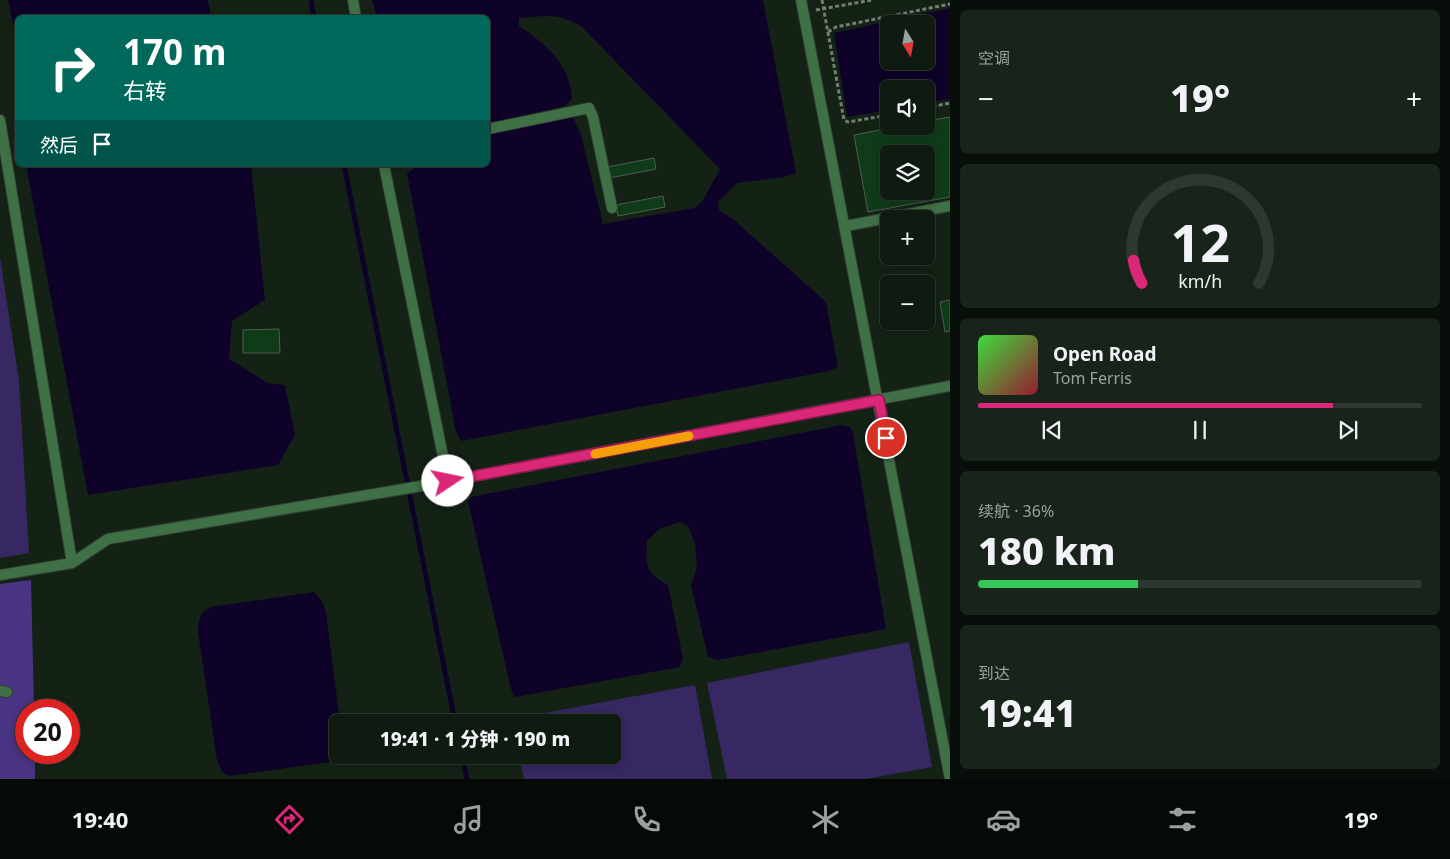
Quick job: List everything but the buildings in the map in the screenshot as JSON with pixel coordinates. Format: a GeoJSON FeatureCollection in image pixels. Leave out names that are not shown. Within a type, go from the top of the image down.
{"type":"FeatureCollection","features":[{"type":"Feature","properties":{"kind":"lane"},"geometry":{"type":"LineString","coordinates":[[353,0],[356,15]]}},
{"type":"Feature","properties":{"kind":"lane"},"geometry":{"type":"LineString","coordinates":[[801,0],[846,226],[950,779]]}},
{"type":"Feature","properties":{"kind":"lane"},"geometry":{"type":"LineString","coordinates":[[490,129],[589,108],[593,117],[612,208]]}},
{"type":"Feature","properties":{"kind":"lane"},"geometry":{"type":"LineString","coordinates":[[0,120],[72,563]]}},
{"type":"Feature","properties":{"kind":"lane"},"geometry":{"type":"LineString","coordinates":[[384,167],[448,481]]}},
{"type":"Feature","properties":{"kind":"lane"},"geometry":{"type":"LineString","coordinates":[[846,226],[950,206]]}},
{"type":"Feature","properties":{"kind":"lane"},"geometry":{"type":"LineString","coordinates":[[0,575],[72,563],[108,539],[432,484],[950,386]]}},
{"type":"Feature","properties":{"kind":"path"},"geometry":{"type":"LineString","coordinates":[[822,0],[844,120],[848,122],[880,117]]}},
{"type":"Feature","properties":{"kind":"path"},"geometry":{"type":"LineString","coordinates":[[803,12],[872,0]]}},
{"type":"Feature","properties":{"kind":"path"},"geometry":{"type":"LineString","coordinates":[[828,32],[836,27],[950,4]]}},
{"type":"Feature","properties":{"kind":"path"},"geometry":{"type":"LineString","coordinates":[[935,106],[950,103]]}},
{"type":"Feature","properties":{"kind":"shaded area"},"geometry":{"type":"Polygon","coordinates":[[[8,0],[208,0],[211,15],[15,15],[15,34],[8,0]]]}},
{"type":"Feature","properties":{"kind":"shaded area"},"geometry":{"type":"Polygon","coordinates":[[[372,0],[763,0],[796,173],[784,177],[737,183],[718,202],[719,210],[733,219],[826,302],[838,367],[829,371],[461,441],[456,432],[407,173],[417,167],[490,167],[490,132],[573,117],[581,135],[603,224],[694,208],[702,202],[720,169],[581,26],[565,19],[551,16],[519,18],[519,26],[539,40],[562,66],[571,87],[572,99],[565,106],[500,121],[490,121],[490,15],[376,15],[372,0]]]}},
{"type":"Feature","properties":{"kind":"shaded area"},"geometry":{"type":"Polygon","coordinates":[[[950,8],[950,99],[935,102],[935,80],[880,80],[880,112],[847,117],[834,33],[880,23],[880,70],[935,70],[935,15],[918,15],[950,8]]]}},
{"type":"Feature","properties":{"kind":"shaded area"},"geometry":{"type":"Polygon","coordinates":[[[26,167],[251,167],[265,300],[232,321],[229,359],[268,383],[285,385],[295,435],[278,465],[88,495],[26,167]]]}},
{"type":"Feature","properties":{"kind":"shaded area"},"geometry":{"type":"Polygon","coordinates":[[[0,257],[19,381],[29,553],[0,558],[0,257]]]}},
{"type":"Feature","properties":{"kind":"shaded area"},"geometry":{"type":"Polygon","coordinates":[[[842,425],[850,427],[853,433],[886,629],[717,660],[708,657],[691,585],[697,568],[695,543],[688,526],[680,522],[659,529],[647,541],[647,563],[648,568],[655,577],[668,585],[683,658],[680,667],[515,697],[511,689],[468,501],[471,497],[842,425]]]}},
{"type":"Feature","properties":{"kind":"shaded area"},"geometry":{"type":"Polygon","coordinates":[[[31,580],[34,699],[15,699],[15,764],[35,764],[35,779],[0,779],[0,584],[31,580]]]}},
{"type":"Feature","properties":{"kind":"shaded area"},"geometry":{"type":"Polygon","coordinates":[[[314,592],[322,601],[326,612],[339,714],[329,714],[329,762],[229,776],[222,772],[217,760],[198,632],[200,617],[211,607],[314,592]]]}},
{"type":"Feature","properties":{"kind":"shaded area"},"geometry":{"type":"Polygon","coordinates":[[[909,642],[932,767],[866,779],[727,779],[707,683],[909,642]]]}},
{"type":"Feature","properties":{"kind":"shaded area"},"geometry":{"type":"Polygon","coordinates":[[[695,685],[712,779],[524,779],[521,764],[621,764],[621,714],[539,714],[695,685]]]}},
{"type":"Feature","properties":{"kind":"waterway"},"geometry":{"type":"LineString","coordinates":[[311,0],[314,15]]}},
{"type":"Feature","properties":{"kind":"waterway"},"geometry":{"type":"LineString","coordinates":[[344,167],[453,714]]}},
{"type":"Feature","properties":{"kind":"waterway"},"geometry":{"type":"LineString","coordinates":[[464,764],[467,779]]}},
{"type":"Feature","properties":{"kind":"slow traffic"},"geometry":{"type":"LineString","coordinates":[[595,454],[689,436]]}},
{"type":"Feature","properties":{"kind":"route"},"geometry":{"type":"LineString","coordinates":[[448,481],[879,400],[886,438]]}}]}
